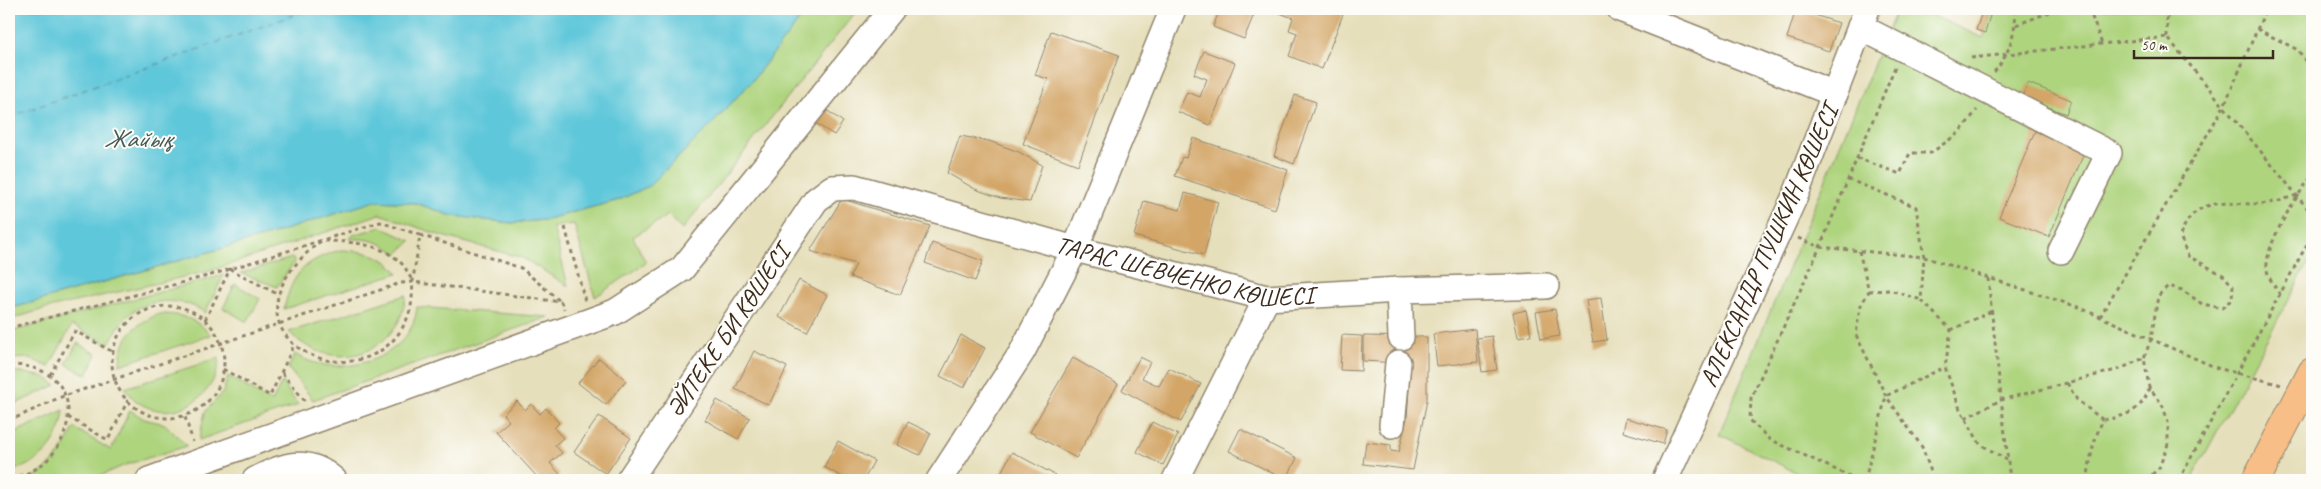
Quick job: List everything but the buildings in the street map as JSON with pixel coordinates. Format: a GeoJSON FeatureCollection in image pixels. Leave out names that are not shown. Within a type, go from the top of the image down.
{"type":"FeatureCollection","features":[{"type":"Feature","properties":{"kind":"main road"},"geometry":{"type":"LineString","coordinates":[[2256,480],[2309,386]]}},
{"type":"Feature","properties":{"kind":"street"},"geometry":{"type":"LineString","coordinates":[[149,480],[615,312],[682,269],[892,9]]}},
{"type":"Feature","properties":{"kind":"street"},"geometry":{"type":"LineString","coordinates":[[939,480],[1022,352],[1075,249],[1173,9]]}},
{"type":"Feature","properties":{"kind":"street"},"geometry":{"type":"LineString","coordinates":[[1629,11],[1835,94]]}},
{"type":"Feature","properties":{"kind":"street"},"geometry":{"type":"LineString","coordinates":[[1863,18],[1931,62],[2109,153],[2061,251]]}},
{"type":"Feature","properties":{"kind":"street","name":"АЛЕКСАНДР ПУШКИН КӨШЕСІ"},"geometry":{"type":"LineString","coordinates":[[1665,480],[1780,230],[1835,94],[1863,18]]}},
{"type":"Feature","properties":{"kind":"street","name":"ТАРАС ШЕВЧЕНКО КӨШЕСІ"},"geometry":{"type":"LineString","coordinates":[[832,188],[854,187],[1075,249],[1267,298],[1399,290],[1546,286]]}},
{"type":"Feature","properties":{"kind":"street","name":"ӘЙТЕКЕ БИ КӨШЕСІ"},"geometry":{"type":"LineString","coordinates":[[629,480],[816,200],[832,188]]}},
{"type":"Feature","properties":{"kind":"street"},"geometry":{"type":"LineString","coordinates":[[1399,290],[1401,337]]}},
{"type":"Feature","properties":{"kind":"street"},"geometry":{"type":"LineString","coordinates":[[1174,480],[1267,298]]}},
{"type":"Feature","properties":{"kind":"street"},"geometry":{"type":"LineString","coordinates":[[1392,425],[1398,363]]}},
{"type":"Feature","properties":{"kind":"street"},"geometry":{"type":"LineString","coordinates":[[255,480],[282,466],[304,465],[334,480]]}},
{"type":"Feature","properties":{"kind":"path"},"geometry":{"type":"LineString","coordinates":[[1857,158],[1900,174],[1910,153],[1931,154],[1969,123],[1975,114],[1991,75],[2007,54],[2016,25],[2016,9]]}},
{"type":"Feature","properties":{"kind":"path"},"geometry":{"type":"LineString","coordinates":[[2016,25],[2058,9]]}},
{"type":"Feature","properties":{"kind":"path"},"geometry":{"type":"LineString","coordinates":[[2089,9],[2102,44]]}},
{"type":"Feature","properties":{"kind":"path"},"geometry":{"type":"LineString","coordinates":[[2193,9],[2168,11],[2167,36],[2312,214]]}},
{"type":"Feature","properties":{"kind":"path"},"geometry":{"type":"LineString","coordinates":[[2100,317],[2224,106],[2266,9]]}},
{"type":"Feature","properties":{"kind":"path"},"geometry":{"type":"LineString","coordinates":[[2257,29],[2298,50],[2312,71]]}},
{"type":"Feature","properties":{"kind":"path"},"geometry":{"type":"LineString","coordinates":[[1969,58],[2167,36]]}},
{"type":"Feature","properties":{"kind":"path"},"geometry":{"type":"LineString","coordinates":[[1858,480],[1769,439],[1750,420],[1751,398],[1820,247],[1895,67],[1931,62]]}},
{"type":"Feature","properties":{"kind":"path"},"geometry":{"type":"LineString","coordinates":[[2280,294],[2267,271],[2272,244],[2297,195],[2312,176]]}},
{"type":"Feature","properties":{"kind":"path"},"geometry":{"type":"LineString","coordinates":[[1848,179],[1916,207],[1924,257],[1921,300]]}},
{"type":"Feature","properties":{"kind":"path"},"geometry":{"type":"LineString","coordinates":[[2067,383],[2077,400],[2103,420],[2124,416],[2137,408],[2146,397],[2149,387],[2144,358],[2151,339],[2158,296],[2168,286],[2182,290],[2202,304],[2222,308],[2232,299],[2233,286],[2223,275],[2188,256],[2180,236],[2186,221],[2197,209],[2224,202],[2273,203],[2297,195]]}},
{"type":"Feature","properties":{"kind":"path"},"geometry":{"type":"LineString","coordinates":[[9,328],[230,269],[380,222],[521,268],[561,302],[581,324]]}},
{"type":"Feature","properties":{"kind":"path"},"geometry":{"type":"LineString","coordinates":[[565,227],[581,324]]}},
{"type":"Feature","properties":{"kind":"path"},"geometry":{"type":"LineString","coordinates":[[1780,230],[1820,247],[1924,257],[2078,307],[2217,368],[2309,386]]}},
{"type":"Feature","properties":{"kind":"path"},"geometry":{"type":"LineString","coordinates":[[413,282],[403,265],[389,254],[371,246],[352,242],[321,240],[298,262],[279,295],[278,324],[294,346],[306,354],[329,361],[353,361],[377,352],[395,338],[406,321],[413,301],[413,282],[420,235]]}},
{"type":"Feature","properties":{"kind":"path"},"geometry":{"type":"LineString","coordinates":[[2179,480],[2312,236]]}},
{"type":"Feature","properties":{"kind":"path"},"geometry":{"type":"LineString","coordinates":[[1859,251],[1869,290],[1860,307],[1856,334],[1886,396],[1922,446],[1934,480]]}},
{"type":"Feature","properties":{"kind":"path"},"geometry":{"type":"LineString","coordinates":[[230,269],[279,295]]}},
{"type":"Feature","properties":{"kind":"path"},"geometry":{"type":"LineString","coordinates":[[205,320],[230,269]]}},
{"type":"Feature","properties":{"kind":"path"},"geometry":{"type":"LineString","coordinates":[[1988,278],[2010,480]]}},
{"type":"Feature","properties":{"kind":"path"},"geometry":{"type":"LineString","coordinates":[[9,420],[66,395],[401,283],[413,282],[561,302]]}},
{"type":"Feature","properties":{"kind":"path"},"geometry":{"type":"LineString","coordinates":[[1869,290],[1890,290],[1921,300],[1951,330]]}},
{"type":"Feature","properties":{"kind":"path"},"geometry":{"type":"LineString","coordinates":[[166,306],[183,308],[205,320],[221,343],[222,379],[214,395],[202,407],[185,417],[167,418],[148,414],[128,400],[120,390],[115,378],[113,352],[120,334],[132,320],[148,310],[166,306]]}},
{"type":"Feature","properties":{"kind":"path"},"geometry":{"type":"LineString","coordinates":[[1951,330],[1992,311]]}},
{"type":"Feature","properties":{"kind":"path"},"geometry":{"type":"LineString","coordinates":[[1951,330],[1945,367],[1965,418],[1980,444],[2007,460]]}},
{"type":"Feature","properties":{"kind":"path"},"geometry":{"type":"LineString","coordinates":[[50,375],[75,331],[113,352]]}},
{"type":"Feature","properties":{"kind":"path"},"geometry":{"type":"LineString","coordinates":[[223,369],[270,396],[294,346]]}},
{"type":"Feature","properties":{"kind":"path"},"geometry":{"type":"LineString","coordinates":[[1965,418],[2001,400],[2120,369],[2144,358]]}},
{"type":"Feature","properties":{"kind":"path"},"geometry":{"type":"LineString","coordinates":[[9,365],[26,365],[50,375],[58,381],[66,395],[69,408],[61,441],[51,456],[34,469],[18,477],[9,478]]}},
{"type":"Feature","properties":{"kind":"path"},"geometry":{"type":"LineString","coordinates":[[1865,480],[1886,396],[1945,367]]}},
{"type":"Feature","properties":{"kind":"path"},"geometry":{"type":"LineString","coordinates":[[282,373],[307,404],[316,420]]}},
{"type":"Feature","properties":{"kind":"path"},"geometry":{"type":"LineString","coordinates":[[2146,480],[2159,468],[2168,444],[2168,421],[2162,404],[2149,387]]}},
{"type":"Feature","properties":{"kind":"path"},"geometry":{"type":"LineString","coordinates":[[68,417],[108,440],[128,400]]}},
{"type":"Feature","properties":{"kind":"path"},"geometry":{"type":"LineString","coordinates":[[2091,480],[2088,477],[2090,457],[2103,420]]}},
{"type":"Feature","properties":{"kind":"green space"},"geometry":{"type":"Polygon","coordinates":[[[808,9],[858,9],[682,230],[668,215],[633,237],[646,263],[595,297],[574,224],[553,227],[568,286],[523,258],[442,236],[380,214],[210,271],[44,309],[9,320],[9,309],[269,235],[375,201],[416,203],[452,216],[511,223],[544,220],[619,200],[649,186],[713,123],[751,82],[808,9]]]}},
{"type":"Feature","properties":{"kind":"green space"},"geometry":{"type":"Polygon","coordinates":[[[1897,9],[1918,9],[1983,38],[1993,9],[2312,9],[2312,256],[2191,480],[1811,480],[1719,434],[1897,9]]]}},
{"type":"Feature","properties":{"kind":"green space"},"geometry":{"type":"Polygon","coordinates":[[[381,227],[411,241],[397,254],[386,246],[375,242],[363,239],[349,239],[353,235],[381,227]]]}},
{"type":"Feature","properties":{"kind":"green space"},"geometry":{"type":"Polygon","coordinates":[[[341,250],[358,251],[373,255],[386,262],[398,273],[284,309],[291,286],[302,269],[318,258],[341,250]]]}},
{"type":"Feature","properties":{"kind":"green space"},"geometry":{"type":"Polygon","coordinates":[[[292,258],[295,261],[277,287],[241,273],[292,258]]]}},
{"type":"Feature","properties":{"kind":"green space"},"geometry":{"type":"Polygon","coordinates":[[[224,275],[205,313],[188,304],[179,302],[168,301],[148,304],[127,316],[108,345],[72,325],[49,367],[29,358],[9,359],[9,332],[224,275]]]}},
{"type":"Feature","properties":{"kind":"green space"},"geometry":{"type":"Polygon","coordinates":[[[235,284],[260,299],[247,322],[223,308],[235,284]]]}},
{"type":"Feature","properties":{"kind":"green space"},"geometry":{"type":"Polygon","coordinates":[[[406,295],[401,316],[395,327],[384,340],[372,349],[358,354],[343,356],[315,350],[289,332],[406,295]]]}},
{"type":"Feature","properties":{"kind":"green space"},"geometry":{"type":"Polygon","coordinates":[[[417,307],[549,317],[313,400],[288,368],[295,354],[312,362],[331,366],[370,361],[387,353],[402,341],[412,326],[417,307]]]}},
{"type":"Feature","properties":{"kind":"green space"},"geometry":{"type":"Polygon","coordinates":[[[159,314],[188,318],[200,325],[211,335],[120,365],[123,346],[130,333],[142,323],[159,314]]]}},
{"type":"Feature","properties":{"kind":"green space"},"geometry":{"type":"Polygon","coordinates":[[[77,343],[97,354],[87,375],[66,364],[77,343]]]}},
{"type":"Feature","properties":{"kind":"green space"},"geometry":{"type":"Polygon","coordinates":[[[219,358],[216,373],[210,386],[201,396],[189,404],[176,409],[163,411],[149,408],[135,400],[125,388],[219,358]]]}},
{"type":"Feature","properties":{"kind":"green space"},"geometry":{"type":"Polygon","coordinates":[[[9,370],[45,377],[56,385],[9,407],[9,370]]]}},
{"type":"Feature","properties":{"kind":"green space"},"geometry":{"type":"Polygon","coordinates":[[[228,376],[272,402],[282,382],[298,405],[199,440],[205,412],[223,392],[228,376]]]}},
{"type":"Feature","properties":{"kind":"green space"},"geometry":{"type":"Polygon","coordinates":[[[64,410],[59,432],[54,442],[40,458],[9,471],[9,435],[64,410]]]}},
{"type":"Feature","properties":{"kind":"green space"},"geometry":{"type":"Polygon","coordinates":[[[130,410],[144,419],[165,424],[187,446],[125,465],[91,480],[27,480],[43,471],[55,459],[66,444],[74,428],[111,450],[130,410]]]}},
{"type":"Feature","properties":{"kind":"water","name":"Жайық"},"geometry":{"type":"Polygon","coordinates":[[[9,9],[808,9],[751,82],[713,123],[649,186],[619,200],[544,220],[511,223],[452,216],[416,203],[375,201],[269,235],[9,309],[9,9]]]}},
{"type":"Feature","properties":{"kind":"ferry route"},"geometry":{"type":"LineString","coordinates":[[9,117],[311,9]]}}]}
